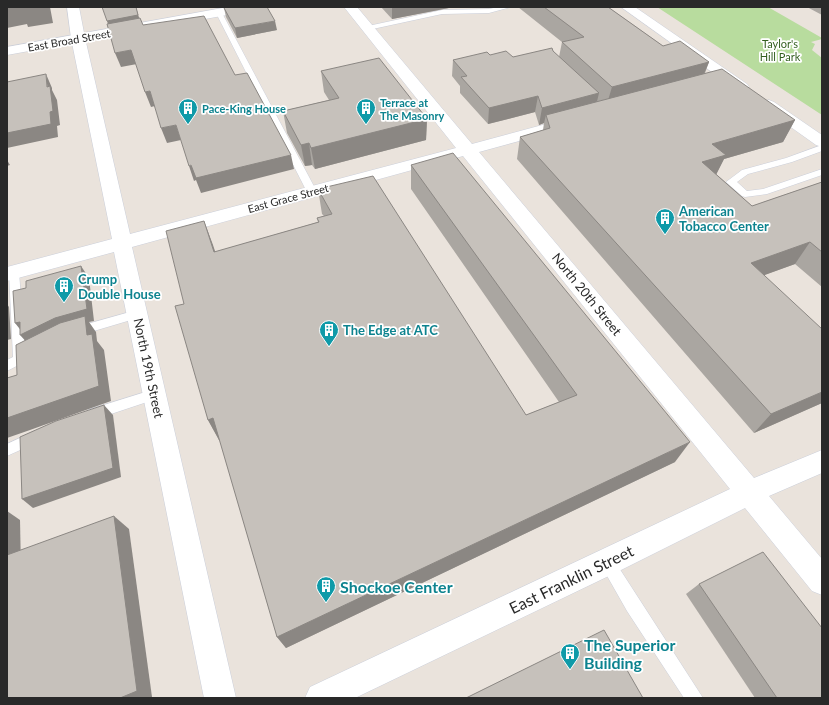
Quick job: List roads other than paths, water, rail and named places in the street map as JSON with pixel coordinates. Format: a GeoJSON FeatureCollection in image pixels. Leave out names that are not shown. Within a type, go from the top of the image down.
{"type":"FeatureCollection","features":[{"type":"Feature","properties":{"kind":"street","name":"North 19th Street"},"geometry":{"type":"LineString","coordinates":[[74,7],[78,38],[220,698]]}},
{"type":"Feature","properties":{"kind":"street","name":"East Broad Street"},"geometry":{"type":"LineString","coordinates":[[7,51],[249,7]]}},
{"type":"Feature","properties":{"kind":"street","name":"North 20th Street"},"geometry":{"type":"LineString","coordinates":[[350,7],[822,581]]}},
{"type":"Feature","properties":{"kind":"street"},"geometry":{"type":"LineString","coordinates":[[627,7],[822,142]]}},
{"type":"Feature","properties":{"kind":"street"},"geometry":{"type":"LineString","coordinates":[[712,85],[732,79]]}},
{"type":"Feature","properties":{"kind":"street","name":"East Grace Street"},"geometry":{"type":"LineString","coordinates":[[11,273],[590,117]]}},
{"type":"Feature","properties":{"kind":"street","name":"East Franklin Street"},"geometry":{"type":"LineString","coordinates":[[321,698],[608,562],[750,492],[822,461]]}},
{"type":"Feature","properties":{"kind":"lane"},"geometry":{"type":"LineString","coordinates":[[368,28],[442,12],[489,11],[508,7]]}},
{"type":"Feature","properties":{"kind":"lane"},"geometry":{"type":"LineString","coordinates":[[219,13],[312,192]]}},
{"type":"Feature","properties":{"kind":"lane"},"geometry":{"type":"LineString","coordinates":[[822,148],[789,160],[746,172],[731,182],[745,194],[764,192],[822,172]]}},
{"type":"Feature","properties":{"kind":"lane"},"geometry":{"type":"LineString","coordinates":[[11,273],[19,360]]}},
{"type":"Feature","properties":{"kind":"lane"},"geometry":{"type":"LineString","coordinates":[[68,334],[137,314]]}},
{"type":"Feature","properties":{"kind":"lane"},"geometry":{"type":"LineString","coordinates":[[7,366],[42,348]]}},
{"type":"Feature","properties":{"kind":"lane"},"geometry":{"type":"LineString","coordinates":[[83,418],[154,394]]}},
{"type":"Feature","properties":{"kind":"lane"},"geometry":{"type":"LineString","coordinates":[[7,450],[26,440],[48,432]]}},
{"type":"Feature","properties":{"kind":"lane"},"geometry":{"type":"LineString","coordinates":[[608,562],[632,605],[694,698]]}},
{"type":"Feature","properties":{"kind":"place","name":"Pace-King House"},"geometry":{"type":"Point","coordinates":[188,125]}},
{"type":"Feature","properties":{"kind":"place","name":"Terrace at The Masonry"},"geometry":{"type":"Point","coordinates":[366,125]}},
{"type":"Feature","properties":{"kind":"place","name":"American Tobacco Center"},"geometry":{"type":"Point","coordinates":[665,235]}},
{"type":"Feature","properties":{"kind":"place","name":"Crump Double House"},"geometry":{"type":"Point","coordinates":[64,303]}},
{"type":"Feature","properties":{"kind":"place","name":"The Edge at ATC"},"geometry":{"type":"Point","coordinates":[329,347]}},
{"type":"Feature","properties":{"kind":"place","name":"Shockoe Center"},"geometry":{"type":"Point","coordinates":[326,603]}},
{"type":"Feature","properties":{"kind":"place","name":"The Superior Building"},"geometry":{"type":"Point","coordinates":[570,670]}},
{"type":"Feature","properties":{"kind":"park label","name":"Taylor's Hill Park"},"geometry":{"type":"Point","coordinates":[780,49]}}]}
